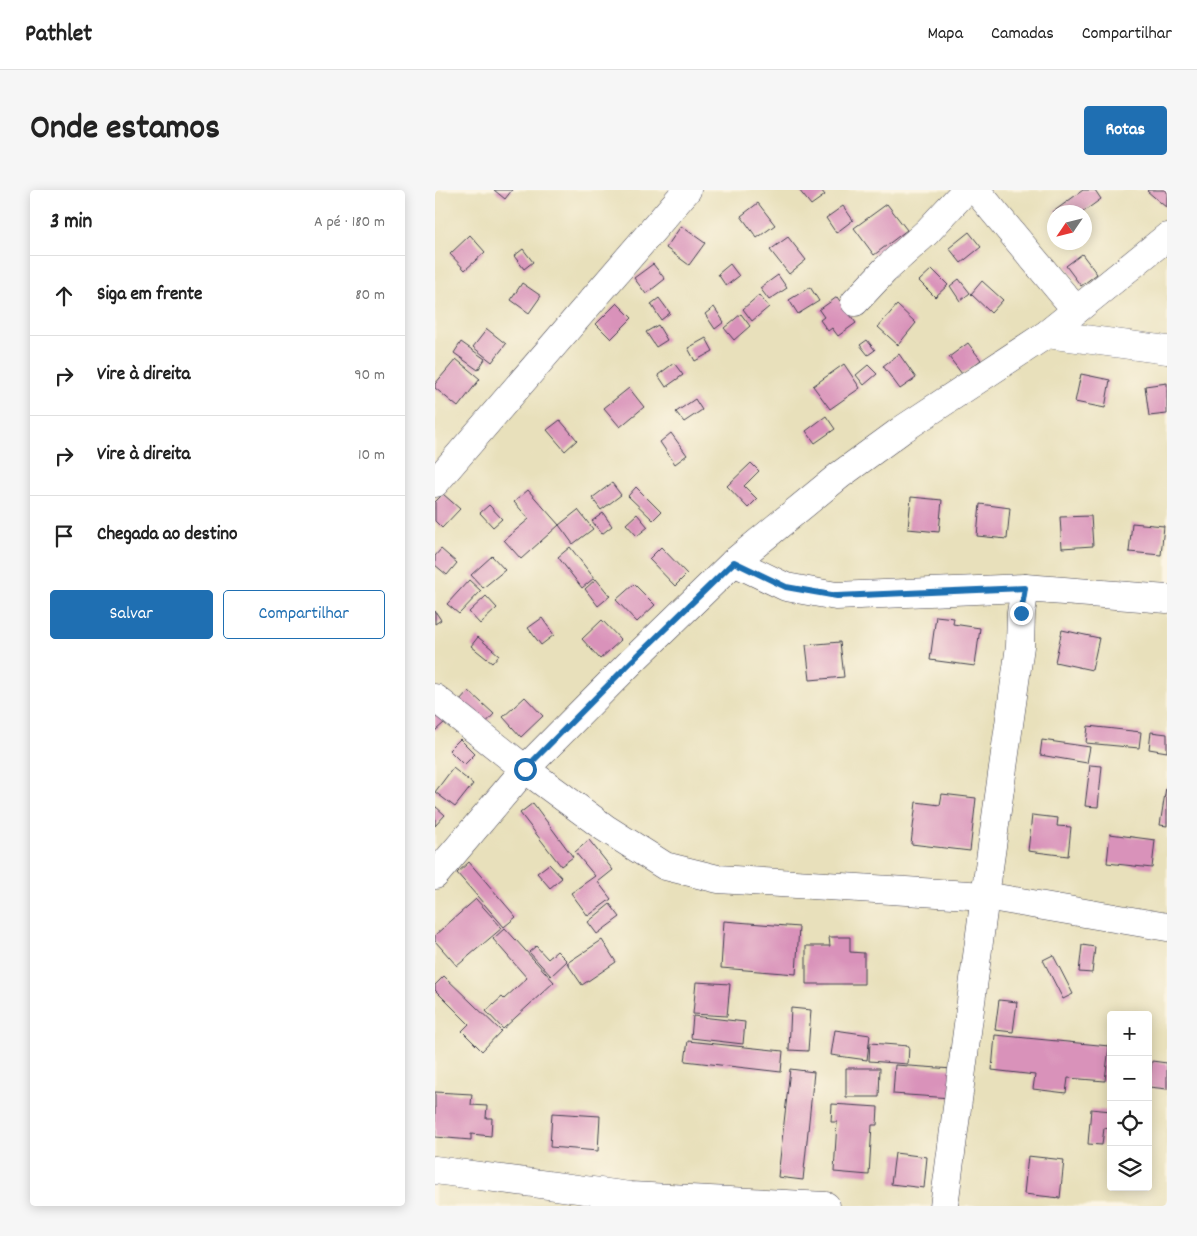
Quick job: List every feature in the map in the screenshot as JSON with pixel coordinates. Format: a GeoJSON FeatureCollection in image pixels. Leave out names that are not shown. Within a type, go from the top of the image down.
{"type":"FeatureCollection","features":[{"type":"Feature","properties":{"kind":"street"},"geometry":{"type":"LineString","coordinates":[[855,302],[967,190]]}},
{"type":"Feature","properties":{"kind":"street"},"geometry":{"type":"LineString","coordinates":[[976,190],[1076,310]]}},
{"type":"Feature","properties":{"kind":"street"},"geometry":{"type":"LineString","coordinates":[[435,483],[684,191]]}},
{"type":"Feature","properties":{"kind":"street"},"geometry":{"type":"LineString","coordinates":[[435,875],[525,769],[734,562],[840,475],[903,429],[1047,334],[1167,237]]}},
{"type":"Feature","properties":{"kind":"street"},"geometry":{"type":"LineString","coordinates":[[1047,334],[1167,350]]}},
{"type":"Feature","properties":{"kind":"street"},"geometry":{"type":"LineString","coordinates":[[734,562],[786,587],[837,596],[1025,588],[1167,599]]}},
{"type":"Feature","properties":{"kind":"street"},"geometry":{"type":"LineString","coordinates":[[944,1206],[1019,646],[1025,588]]}},
{"type":"Feature","properties":{"kind":"street"},"geometry":{"type":"LineString","coordinates":[[435,698],[525,769],[605,828],[665,866],[718,879],[985,896],[1167,927]]}},
{"type":"Feature","properties":{"kind":"street"},"geometry":{"type":"LineString","coordinates":[[435,1170],[626,1201],[825,1206]]}},
{"type":"Feature","properties":{"kind":"building"},"geometry":{"type":"Polygon","coordinates":[[[494,190],[512,190],[505,199],[494,190]]]}},
{"type":"Feature","properties":{"kind":"building"},"geometry":{"type":"Polygon","coordinates":[[[799,190],[821,190],[825,195],[811,205],[799,190]]]}},
{"type":"Feature","properties":{"kind":"building"},"geometry":{"type":"Polygon","coordinates":[[[1083,190],[1095,190],[1101,199],[1092,206],[1063,205],[1083,190]]]}},
{"type":"Feature","properties":{"kind":"building"},"geometry":{"type":"Polygon","coordinates":[[[1167,190],[1167,208],[1147,191],[1167,190]]]}},
{"type":"Feature","properties":{"kind":"building"},"geometry":{"type":"Polygon","coordinates":[[[758,203],[775,225],[757,238],[741,216],[758,203]]]}},
{"type":"Feature","properties":{"kind":"building"},"geometry":{"type":"Polygon","coordinates":[[[887,204],[907,230],[874,255],[854,228],[887,204]]]}},
{"type":"Feature","properties":{"kind":"building"},"geometry":{"type":"Polygon","coordinates":[[[843,206],[853,220],[836,233],[826,218],[843,206]]]}},
{"type":"Feature","properties":{"kind":"building"},"geometry":{"type":"Polygon","coordinates":[[[681,226],[705,243],[689,265],[666,248],[681,226]]]}},
{"type":"Feature","properties":{"kind":"building"},"geometry":{"type":"Polygon","coordinates":[[[969,232],[981,247],[961,263],[949,248],[969,232]]]}},
{"type":"Feature","properties":{"kind":"building"},"geometry":{"type":"Polygon","coordinates":[[[470,235],[485,252],[465,270],[450,254],[470,235]]]}},
{"type":"Feature","properties":{"kind":"building"},"geometry":{"type":"Polygon","coordinates":[[[788,237],[806,260],[789,274],[770,250],[788,237]]]}},
{"type":"Feature","properties":{"kind":"building"},"geometry":{"type":"Polygon","coordinates":[[[523,249],[533,262],[524,269],[514,256],[523,249]]]}},
{"type":"Feature","properties":{"kind":"building"},"geometry":{"type":"Polygon","coordinates":[[[1082,254],[1097,274],[1081,286],[1066,266],[1082,254]]]}},
{"type":"Feature","properties":{"kind":"building"},"geometry":{"type":"Polygon","coordinates":[[[653,264],[665,279],[646,294],[634,278],[653,264]]]}},
{"type":"Feature","properties":{"kind":"building"},"geometry":{"type":"Polygon","coordinates":[[[730,264],[739,276],[726,286],[718,274],[730,264]]]}},
{"type":"Feature","properties":{"kind":"building"},"geometry":{"type":"Polygon","coordinates":[[[932,269],[948,285],[935,297],[919,281],[932,269]]]}},
{"type":"Feature","properties":{"kind":"building"},"geometry":{"type":"Polygon","coordinates":[[[778,275],[787,288],[769,300],[760,288],[778,275]]]}},
{"type":"Feature","properties":{"kind":"building"},"geometry":{"type":"Polygon","coordinates":[[[959,279],[970,293],[960,301],[950,286],[959,279]]]}},
{"type":"Feature","properties":{"kind":"building"},"geometry":{"type":"Polygon","coordinates":[[[982,281],[1003,300],[991,313],[971,294],[982,281]]]}},
{"type":"Feature","properties":{"kind":"building"},"geometry":{"type":"Polygon","coordinates":[[[522,283],[541,296],[529,313],[511,300],[522,283]]]}},
{"type":"Feature","properties":{"kind":"building"},"geometry":{"type":"Polygon","coordinates":[[[810,287],[819,301],[798,314],[789,300],[810,287]]]}},
{"type":"Feature","properties":{"kind":"building"},"geometry":{"type":"Polygon","coordinates":[[[759,295],[769,307],[752,321],[743,309],[759,295]]]}},
{"type":"Feature","properties":{"kind":"building"},"geometry":{"type":"Polygon","coordinates":[[[837,297],[856,323],[838,336],[832,328],[828,331],[820,320],[824,317],[819,310],[837,297]]]}},
{"type":"Feature","properties":{"kind":"building"},"geometry":{"type":"Polygon","coordinates":[[[659,298],[670,313],[661,320],[651,304],[659,298]]]}},
{"type":"Feature","properties":{"kind":"building"},"geometry":{"type":"Polygon","coordinates":[[[617,303],[632,318],[611,339],[596,324],[617,303]]]}},
{"type":"Feature","properties":{"kind":"building"},"geometry":{"type":"Polygon","coordinates":[[[897,305],[916,323],[898,345],[878,327],[897,305]]]}},
{"type":"Feature","properties":{"kind":"building"},"geometry":{"type":"Polygon","coordinates":[[[714,307],[724,322],[715,329],[705,314],[714,307]]]}},
{"type":"Feature","properties":{"kind":"building"},"geometry":{"type":"Polygon","coordinates":[[[741,314],[750,326],[734,340],[724,328],[741,314]]]}},
{"type":"Feature","properties":{"kind":"building"},"geometry":{"type":"Polygon","coordinates":[[[658,325],[667,340],[656,347],[646,332],[658,325]]]}},
{"type":"Feature","properties":{"kind":"building"},"geometry":{"type":"Polygon","coordinates":[[[487,329],[506,344],[492,362],[473,347],[487,329]]]}},
{"type":"Feature","properties":{"kind":"building"},"geometry":{"type":"Polygon","coordinates":[[[706,338],[713,351],[695,361],[688,348],[706,338]]]}},
{"type":"Feature","properties":{"kind":"building"},"geometry":{"type":"Polygon","coordinates":[[[867,340],[875,350],[868,355],[860,345],[867,340]]]}},
{"type":"Feature","properties":{"kind":"building"},"geometry":{"type":"Polygon","coordinates":[[[461,342],[485,359],[478,370],[454,353],[461,342]]]}},
{"type":"Feature","properties":{"kind":"building"},"geometry":{"type":"Polygon","coordinates":[[[968,343],[981,360],[962,374],[949,357],[968,343]]]}},
{"type":"Feature","properties":{"kind":"building"},"geometry":{"type":"Polygon","coordinates":[[[899,354],[916,378],[900,389],[883,366],[899,354]]]}},
{"type":"Feature","properties":{"kind":"building"},"geometry":{"type":"Polygon","coordinates":[[[456,359],[480,379],[458,407],[435,388],[435,384],[456,359]]]}},
{"type":"Feature","properties":{"kind":"building"},"geometry":{"type":"Polygon","coordinates":[[[674,363],[683,375],[666,387],[658,375],[674,363]]]}},
{"type":"Feature","properties":{"kind":"building"},"geometry":{"type":"Polygon","coordinates":[[[844,364],[860,388],[830,409],[813,386],[844,364]]]}},
{"type":"Feature","properties":{"kind":"building"},"geometry":{"type":"Polygon","coordinates":[[[868,365],[877,374],[864,385],[856,375],[868,365]]]}},
{"type":"Feature","properties":{"kind":"building"},"geometry":{"type":"Polygon","coordinates":[[[1081,374],[1110,380],[1105,408],[1075,402],[1081,374]]]}},
{"type":"Feature","properties":{"kind":"building"},"geometry":{"type":"Polygon","coordinates":[[[1167,383],[1167,414],[1149,416],[1145,386],[1167,383]]]}},
{"type":"Feature","properties":{"kind":"building"},"geometry":{"type":"Polygon","coordinates":[[[629,388],[644,407],[620,427],[604,408],[629,388]]]}},
{"type":"Feature","properties":{"kind":"building"},"geometry":{"type":"Polygon","coordinates":[[[695,399],[702,410],[684,422],[676,412],[695,399]]]}},
{"type":"Feature","properties":{"kind":"building"},"geometry":{"type":"Polygon","coordinates":[[[826,416],[835,429],[815,443],[806,431],[826,416]]]}},
{"type":"Feature","properties":{"kind":"building"},"geometry":{"type":"Polygon","coordinates":[[[560,420],[577,440],[565,451],[547,430],[560,420]]]}},
{"type":"Feature","properties":{"kind":"building"},"geometry":{"type":"Polygon","coordinates":[[[671,433],[687,455],[675,464],[660,442],[671,433]]]}},
{"type":"Feature","properties":{"kind":"building"},"geometry":{"type":"Polygon","coordinates":[[[751,463],[759,471],[744,486],[757,499],[748,508],[727,486],[751,463]]]}},
{"type":"Feature","properties":{"kind":"building"},"geometry":{"type":"Polygon","coordinates":[[[612,483],[621,495],[601,510],[592,498],[612,483]]]}},
{"type":"Feature","properties":{"kind":"building"},"geometry":{"type":"Polygon","coordinates":[[[636,487],[661,512],[653,520],[628,496],[636,487]]]}},
{"type":"Feature","properties":{"kind":"building"},"geometry":{"type":"Polygon","coordinates":[[[528,490],[559,525],[521,559],[504,540],[529,519],[514,502],[528,490]]]}},
{"type":"Feature","properties":{"kind":"building"},"geometry":{"type":"Polygon","coordinates":[[[443,494],[460,509],[442,528],[435,521],[435,502],[443,494]]]}},
{"type":"Feature","properties":{"kind":"building"},"geometry":{"type":"Polygon","coordinates":[[[911,497],[942,500],[939,532],[908,529],[911,497]]]}},
{"type":"Feature","properties":{"kind":"building"},"geometry":{"type":"Polygon","coordinates":[[[980,504],[1010,508],[1007,539],[977,536],[980,504]]]}},
{"type":"Feature","properties":{"kind":"building"},"geometry":{"type":"Polygon","coordinates":[[[489,505],[502,519],[493,527],[480,513],[489,505]]]}},
{"type":"Feature","properties":{"kind":"building"},"geometry":{"type":"Polygon","coordinates":[[[578,510],[593,529],[573,544],[559,525],[578,510]]]}},
{"type":"Feature","properties":{"kind":"building"},"geometry":{"type":"Polygon","coordinates":[[[603,513],[612,526],[602,534],[592,521],[603,513]]]}},
{"type":"Feature","properties":{"kind":"building"},"geometry":{"type":"Polygon","coordinates":[[[637,514],[648,527],[637,536],[626,524],[637,514]]]}},
{"type":"Feature","properties":{"kind":"building"},"geometry":{"type":"Polygon","coordinates":[[[1091,516],[1093,546],[1062,548],[1060,517],[1091,516]]]}},
{"type":"Feature","properties":{"kind":"building"},"geometry":{"type":"Polygon","coordinates":[[[1132,523],[1164,526],[1161,555],[1129,552],[1132,523]]]}},
{"type":"Feature","properties":{"kind":"building"},"geometry":{"type":"Polygon","coordinates":[[[570,547],[594,578],[582,588],[558,557],[570,547]]]}},
{"type":"Feature","properties":{"kind":"building"},"geometry":{"type":"Polygon","coordinates":[[[661,547],[687,574],[675,586],[649,559],[661,547]]]}},
{"type":"Feature","properties":{"kind":"building"},"geometry":{"type":"Polygon","coordinates":[[[441,549],[457,563],[447,575],[435,565],[435,556],[441,549]]]}},
{"type":"Feature","properties":{"kind":"building"},"geometry":{"type":"Polygon","coordinates":[[[492,556],[505,570],[483,588],[471,575],[492,556]]]}},
{"type":"Feature","properties":{"kind":"building"},"geometry":{"type":"Polygon","coordinates":[[[596,579],[610,596],[598,606],[585,589],[596,579]]]}},
{"type":"Feature","properties":{"kind":"building"},"geometry":{"type":"Polygon","coordinates":[[[469,580],[481,591],[459,614],[447,604],[469,580]]]}},
{"type":"Feature","properties":{"kind":"building"},"geometry":{"type":"Polygon","coordinates":[[[634,584],[655,605],[637,622],[616,600],[634,584]]]}},
{"type":"Feature","properties":{"kind":"building"},"geometry":{"type":"Polygon","coordinates":[[[486,596],[497,608],[480,624],[469,612],[486,596]]]}},
{"type":"Feature","properties":{"kind":"building"},"geometry":{"type":"Polygon","coordinates":[[[435,611],[441,620],[435,624],[435,611]]]}},
{"type":"Feature","properties":{"kind":"building"},"geometry":{"type":"Polygon","coordinates":[[[936,616],[954,618],[953,624],[980,628],[975,666],[930,660],[936,616]]]}},
{"type":"Feature","properties":{"kind":"building"},"geometry":{"type":"Polygon","coordinates":[[[542,618],[554,635],[541,645],[528,628],[542,618]]]}},
{"type":"Feature","properties":{"kind":"building"},"geometry":{"type":"Polygon","coordinates":[[[602,620],[621,640],[600,659],[582,639],[602,620]]]}},
{"type":"Feature","properties":{"kind":"building"},"geometry":{"type":"Polygon","coordinates":[[[1062,630],[1099,638],[1092,670],[1055,662],[1062,630]]]}},
{"type":"Feature","properties":{"kind":"building"},"geometry":{"type":"Polygon","coordinates":[[[478,637],[499,655],[492,663],[471,646],[478,637]]]}},
{"type":"Feature","properties":{"kind":"building"},"geometry":{"type":"Polygon","coordinates":[[[840,642],[844,677],[810,680],[806,645],[840,642]]]}},
{"type":"Feature","properties":{"kind":"building"},"geometry":{"type":"Polygon","coordinates":[[[469,691],[494,714],[483,726],[458,703],[469,691]]]}},
{"type":"Feature","properties":{"kind":"building"},"geometry":{"type":"Polygon","coordinates":[[[525,697],[543,716],[521,737],[503,717],[525,697]]]}},
{"type":"Feature","properties":{"kind":"building"},"geometry":{"type":"Polygon","coordinates":[[[435,711],[445,722],[435,731],[435,711]]]}},
{"type":"Feature","properties":{"kind":"building"},"geometry":{"type":"Polygon","coordinates":[[[1088,726],[1141,732],[1139,748],[1086,743],[1088,726]]]}},
{"type":"Feature","properties":{"kind":"building"},"geometry":{"type":"Polygon","coordinates":[[[1151,732],[1167,734],[1167,752],[1149,749],[1151,732]]]}},
{"type":"Feature","properties":{"kind":"building"},"geometry":{"type":"Polygon","coordinates":[[[460,739],[475,754],[464,765],[449,750],[460,739]]]}},
{"type":"Feature","properties":{"kind":"building"},"geometry":{"type":"Polygon","coordinates":[[[1042,740],[1090,747],[1087,763],[1040,755],[1042,740]]]}},
{"type":"Feature","properties":{"kind":"building"},"geometry":{"type":"Polygon","coordinates":[[[1090,765],[1102,766],[1098,807],[1085,806],[1090,765]]]}},
{"type":"Feature","properties":{"kind":"building"},"geometry":{"type":"Polygon","coordinates":[[[453,768],[473,784],[455,807],[435,792],[453,768]]]}},
{"type":"Feature","properties":{"kind":"building"},"geometry":{"type":"Polygon","coordinates":[[[1167,787],[1167,826],[1160,825],[1167,787]]]}},
{"type":"Feature","properties":{"kind":"building"},"geometry":{"type":"Polygon","coordinates":[[[942,794],[976,798],[970,851],[911,844],[916,802],[940,805],[942,794]]]}},
{"type":"Feature","properties":{"kind":"building"},"geometry":{"type":"Polygon","coordinates":[[[533,803],[573,857],[561,866],[520,813],[533,803]]]}},
{"type":"Feature","properties":{"kind":"building"},"geometry":{"type":"Polygon","coordinates":[[[435,806],[445,815],[435,826],[435,806]]]}},
{"type":"Feature","properties":{"kind":"building"},"geometry":{"type":"Polygon","coordinates":[[[1032,815],[1058,818],[1057,826],[1071,827],[1068,856],[1028,851],[1032,815]]]}},
{"type":"Feature","properties":{"kind":"building"},"geometry":{"type":"Polygon","coordinates":[[[1110,834],[1155,840],[1152,868],[1107,863],[1110,834]]]}},
{"type":"Feature","properties":{"kind":"building"},"geometry":{"type":"Polygon","coordinates":[[[589,840],[613,870],[598,882],[611,899],[588,916],[571,893],[595,876],[575,852],[589,840]]]}},
{"type":"Feature","properties":{"kind":"building"},"geometry":{"type":"Polygon","coordinates":[[[469,862],[516,917],[504,927],[457,873],[469,862]]]}},
{"type":"Feature","properties":{"kind":"building"},"geometry":{"type":"Polygon","coordinates":[[[549,864],[562,878],[550,888],[537,873],[549,864]]]}},
{"type":"Feature","properties":{"kind":"building"},"geometry":{"type":"Polygon","coordinates":[[[476,899],[502,928],[457,966],[435,941],[435,935],[476,899]]]}},
{"type":"Feature","properties":{"kind":"building"},"geometry":{"type":"Polygon","coordinates":[[[610,904],[620,917],[597,934],[588,922],[610,904]]]}},
{"type":"Feature","properties":{"kind":"building"},"geometry":{"type":"Polygon","coordinates":[[[724,921],[799,927],[796,974],[721,968],[724,921]]]}},
{"type":"Feature","properties":{"kind":"building"},"geometry":{"type":"Polygon","coordinates":[[[505,928],[554,982],[503,1029],[486,1011],[502,997],[504,999],[527,978],[493,939],[505,928]]]}},
{"type":"Feature","properties":{"kind":"building"},"geometry":{"type":"Polygon","coordinates":[[[829,937],[850,937],[850,952],[864,953],[864,984],[806,984],[806,946],[830,946],[829,937]]]}},
{"type":"Feature","properties":{"kind":"building"},"geometry":{"type":"Polygon","coordinates":[[[602,940],[616,962],[582,985],[567,963],[602,940]]]}},
{"type":"Feature","properties":{"kind":"building"},"geometry":{"type":"Polygon","coordinates":[[[1082,945],[1095,947],[1092,973],[1079,972],[1082,945]]]}},
{"type":"Feature","properties":{"kind":"building"},"geometry":{"type":"Polygon","coordinates":[[[536,946],[548,959],[557,951],[567,961],[551,976],[529,952],[536,946]]]}},
{"type":"Feature","properties":{"kind":"building"},"geometry":{"type":"Polygon","coordinates":[[[1053,955],[1073,994],[1063,999],[1043,960],[1053,955]]]}},
{"type":"Feature","properties":{"kind":"building"},"geometry":{"type":"Polygon","coordinates":[[[444,976],[501,1031],[482,1051],[462,1031],[469,1024],[435,990],[435,985],[444,976]]]}},
{"type":"Feature","properties":{"kind":"building"},"geometry":{"type":"Polygon","coordinates":[[[696,982],[730,984],[727,1016],[693,1014],[696,982]]]}},
{"type":"Feature","properties":{"kind":"building"},"geometry":{"type":"Polygon","coordinates":[[[999,1000],[1017,1002],[1013,1032],[995,1030],[999,1000]]]}},
{"type":"Feature","properties":{"kind":"building"},"geometry":{"type":"Polygon","coordinates":[[[791,1008],[811,1010],[808,1051],[789,1050],[791,1008]]]}},
{"type":"Feature","properties":{"kind":"building"},"geometry":{"type":"Polygon","coordinates":[[[693,1016],[745,1022],[743,1044],[691,1038],[693,1016]]]}},
{"type":"Feature","properties":{"kind":"building"},"geometry":{"type":"Polygon","coordinates":[[[835,1030],[870,1035],[867,1060],[831,1055],[835,1030]]]}},
{"type":"Feature","properties":{"kind":"building"},"geometry":{"type":"Polygon","coordinates":[[[995,1035],[1107,1046],[1105,1081],[1068,1078],[1066,1093],[1033,1089],[1035,1075],[992,1070],[995,1035]]]}},
{"type":"Feature","properties":{"kind":"building"},"geometry":{"type":"Polygon","coordinates":[[[688,1041],[783,1051],[781,1072],[685,1061],[688,1041]]]}},
{"type":"Feature","properties":{"kind":"building"},"geometry":{"type":"Polygon","coordinates":[[[870,1043],[909,1046],[908,1064],[869,1061],[870,1043]]]}},
{"type":"Feature","properties":{"kind":"building"},"geometry":{"type":"Polygon","coordinates":[[[1152,1061],[1167,1063],[1167,1089],[1152,1087],[1152,1061]]]}},
{"type":"Feature","properties":{"kind":"building"},"geometry":{"type":"Polygon","coordinates":[[[895,1065],[953,1069],[951,1098],[893,1094],[895,1065]]]}},
{"type":"Feature","properties":{"kind":"building"},"geometry":{"type":"Polygon","coordinates":[[[846,1068],[880,1068],[879,1097],[846,1097],[846,1068]]]}},
{"type":"Feature","properties":{"kind":"building"},"geometry":{"type":"Polygon","coordinates":[[[790,1069],[814,1072],[803,1180],[778,1177],[790,1069]]]}},
{"type":"Feature","properties":{"kind":"building"},"geometry":{"type":"Polygon","coordinates":[[[435,1092],[472,1094],[471,1105],[487,1106],[486,1118],[492,1118],[491,1136],[471,1134],[471,1140],[435,1137],[435,1092]]]}},
{"type":"Feature","properties":{"kind":"building"},"geometry":{"type":"Polygon","coordinates":[[[832,1104],[878,1107],[877,1125],[872,1125],[869,1175],[834,1172],[837,1122],[831,1122],[832,1104]]]}},
{"type":"Feature","properties":{"kind":"building"},"geometry":{"type":"Polygon","coordinates":[[[1091,1109],[1107,1111],[1107,1128],[1104,1128],[1102,1145],[1088,1144],[1091,1109]]]}},
{"type":"Feature","properties":{"kind":"building"},"geometry":{"type":"Polygon","coordinates":[[[552,1113],[600,1116],[598,1151],[550,1147],[552,1113]]]}},
{"type":"Feature","properties":{"kind":"building"},"geometry":{"type":"Polygon","coordinates":[[[895,1153],[927,1157],[924,1188],[891,1184],[895,1153]]]}},
{"type":"Feature","properties":{"kind":"building"},"geometry":{"type":"Polygon","coordinates":[[[1028,1156],[1064,1160],[1060,1198],[1024,1194],[1028,1156]]]}},
{"type":"Feature","properties":{"kind":"route"},"geometry":{"type":"LineString","coordinates":[[525,769],[734,562],[786,587],[837,596],[1025,588],[1021,613]]}}]}
